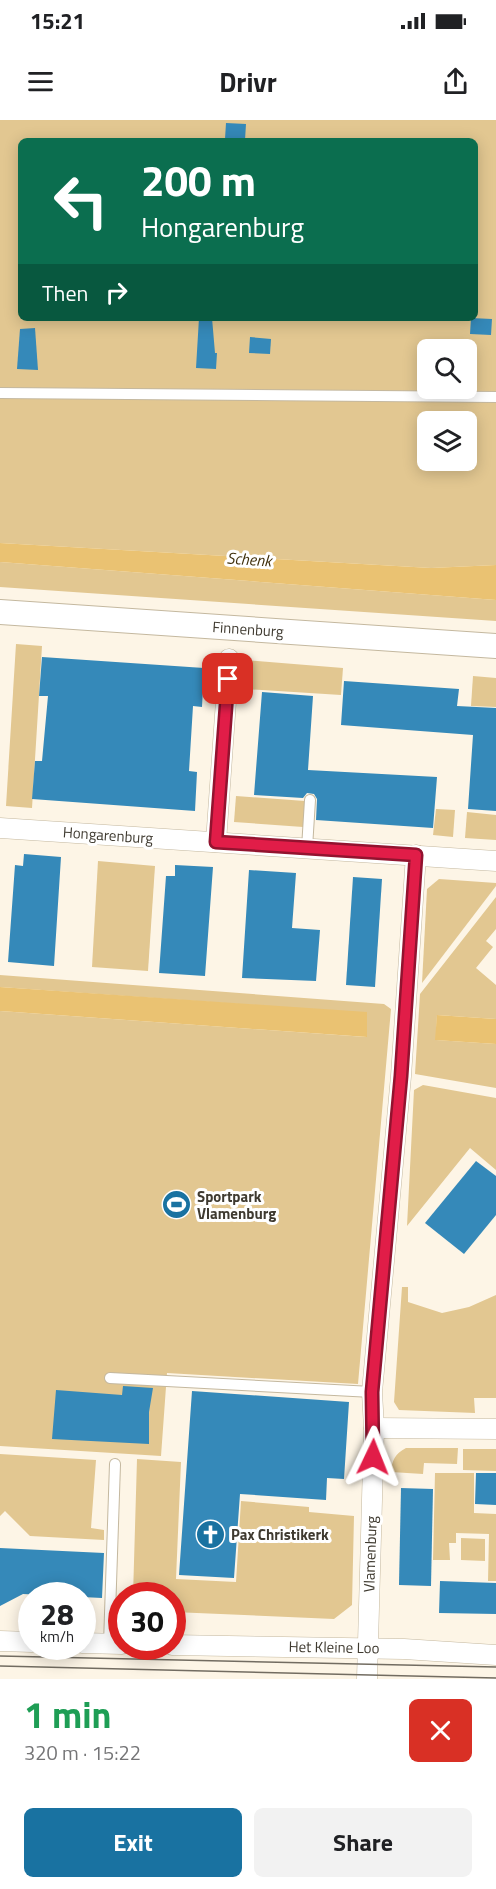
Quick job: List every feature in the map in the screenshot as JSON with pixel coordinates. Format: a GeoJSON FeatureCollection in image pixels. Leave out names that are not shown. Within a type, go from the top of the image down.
{"type":"FeatureCollection","features":[{"type":"Feature","properties":{"kind":"street","name":"Finnenburg"},"geometry":{"type":"LineString","coordinates":[[0,612],[496,646]]}},
{"type":"Feature","properties":{"kind":"street"},"geometry":{"type":"LineString","coordinates":[[216,842],[230,659]]}},
{"type":"Feature","properties":{"kind":"street","name":"Hongarenburg"},"geometry":{"type":"LineString","coordinates":[[0,828],[496,861]]}},
{"type":"Feature","properties":{"kind":"street","name":"Vlamenburg"},"geometry":{"type":"LineString","coordinates":[[368,1679],[374,1428],[372,1392],[401,1076],[416,855]]}},
{"type":"Feature","properties":{"kind":"street"},"geometry":{"type":"LineString","coordinates":[[374,1428],[496,1429]]}},
{"type":"Feature","properties":{"kind":"street"},"geometry":{"type":"LineString","coordinates":[[0,1641],[18,1642]]}},
{"type":"Feature","properties":{"kind":"street","name":"Het Kleine Loo"},"geometry":{"type":"LineString","coordinates":[[186,1645],[368,1648],[496,1655]]}},
{"type":"Feature","properties":{"kind":"lane"},"geometry":{"type":"LineString","coordinates":[[0,393],[496,397]]}},
{"type":"Feature","properties":{"kind":"lane"},"geometry":{"type":"LineString","coordinates":[[307,848],[310,800]]}},
{"type":"Feature","properties":{"kind":"lane"},"geometry":{"type":"LineString","coordinates":[[110,1378],[372,1392]]}},
{"type":"Feature","properties":{"kind":"lane"},"geometry":{"type":"LineString","coordinates":[[115,1464],[115,1582]]}},
{"type":"Feature","properties":{"kind":"shaded area"},"geometry":{"type":"Polygon","coordinates":[[[0,120],[496,120],[496,565],[431,568],[0,543],[0,120]]]}},
{"type":"Feature","properties":{"kind":"shaded area"},"geometry":{"type":"Polygon","coordinates":[[[0,562],[496,600],[496,621],[0,587],[0,562]]]}},
{"type":"Feature","properties":{"kind":"shaded area"},"geometry":{"type":"Polygon","coordinates":[[[16,644],[42,646],[32,808],[6,806],[16,644]]]}},
{"type":"Feature","properties":{"kind":"shaded area"},"geometry":{"type":"Polygon","coordinates":[[[245,660],[343,668],[341,695],[244,689],[245,660]]]}},
{"type":"Feature","properties":{"kind":"shaded area"},"geometry":{"type":"Polygon","coordinates":[[[473,676],[496,678],[496,707],[471,706],[473,676]]]}},
{"type":"Feature","properties":{"kind":"shaded area"},"geometry":{"type":"Polygon","coordinates":[[[236,796],[305,801],[303,827],[234,822],[236,796]]]}},
{"type":"Feature","properties":{"kind":"shaded area"},"geometry":{"type":"Polygon","coordinates":[[[436,809],[455,810],[453,837],[433,835],[436,809]]]}},
{"type":"Feature","properties":{"kind":"shaded area"},"geometry":{"type":"Polygon","coordinates":[[[467,812],[496,815],[496,840],[465,838],[467,812]]]}},
{"type":"Feature","properties":{"kind":"shaded area"},"geometry":{"type":"Polygon","coordinates":[[[98,861],[155,866],[148,971],[92,967],[98,861]]]}},
{"type":"Feature","properties":{"kind":"shaded area"},"geometry":{"type":"Polygon","coordinates":[[[439,879],[496,883],[496,886],[422,983],[427,889],[439,879]]]}},
{"type":"Feature","properties":{"kind":"shaded area"},"geometry":{"type":"Polygon","coordinates":[[[496,897],[496,929],[486,941],[493,947],[476,968],[496,985],[496,1019],[437,1015],[436,1040],[496,1044],[496,1088],[415,1074],[420,994],[496,897]]]}},
{"type":"Feature","properties":{"kind":"shaded area","name":"Sportpark Vlamenburg"},"geometry":{"type":"Polygon","coordinates":[[[0,975],[384,1004],[391,1009],[358,1384],[167,1373],[161,1456],[0,1446],[0,1011],[366,1037],[367,1013],[0,987],[0,975]]]}},
{"type":"Feature","properties":{"kind":"shaded area"},"geometry":{"type":"Polygon","coordinates":[[[423,1085],[496,1098],[496,1170],[470,1148],[407,1226],[414,1090],[423,1085]]]}},
{"type":"Feature","properties":{"kind":"shaded area"},"geometry":{"type":"Polygon","coordinates":[[[402,1287],[408,1287],[408,1302],[442,1313],[469,1307],[496,1295],[496,1398],[474,1398],[475,1413],[399,1410],[394,1402],[402,1287]]]}},
{"type":"Feature","properties":{"kind":"shaded area"},"geometry":{"type":"Polygon","coordinates":[[[406,1448],[458,1448],[457,1464],[424,1463],[423,1474],[391,1472],[395,1458],[406,1448]]]}},
{"type":"Feature","properties":{"kind":"shaded area"},"geometry":{"type":"Polygon","coordinates":[[[463,1449],[496,1449],[496,1471],[463,1470],[463,1449]]]}},
{"type":"Feature","properties":{"kind":"shaded area"},"geometry":{"type":"Polygon","coordinates":[[[0,1454],[96,1460],[91,1528],[104,1530],[104,1540],[30,1536],[5,1511],[0,1516],[0,1454]]]}},
{"type":"Feature","properties":{"kind":"shaded area"},"geometry":{"type":"Polygon","coordinates":[[[137,1459],[181,1462],[176,1579],[236,1582],[241,1501],[309,1507],[309,1512],[354,1516],[352,1605],[334,1619],[186,1613],[186,1582],[133,1582],[137,1459]]]}},
{"type":"Feature","properties":{"kind":"shaded area"},"geometry":{"type":"Polygon","coordinates":[[[435,1473],[474,1473],[474,1513],[496,1514],[496,1581],[488,1581],[489,1534],[456,1533],[456,1543],[449,1543],[450,1560],[433,1560],[435,1473]]]}},
{"type":"Feature","properties":{"kind":"shaded area"},"geometry":{"type":"Polygon","coordinates":[[[461,1538],[485,1539],[485,1561],[461,1560],[461,1538]]]}},
{"type":"Feature","properties":{"kind":"water","name":"Schenk"},"geometry":{"type":"Polygon","coordinates":[[[0,543],[431,568],[496,565],[496,600],[0,562],[0,543]]]}},
{"type":"Feature","properties":{"kind":"water"},"geometry":{"type":"Polygon","coordinates":[[[0,987],[367,1012],[367,1037],[0,1011],[0,987]]]}},
{"type":"Feature","properties":{"kind":"water"},"geometry":{"type":"Polygon","coordinates":[[[437,1015],[496,1019],[496,1044],[435,1040],[437,1015]]]}},
{"type":"Feature","properties":{"kind":"building"},"geometry":{"type":"Polygon","coordinates":[[[226,123],[246,124],[245,138],[225,138],[226,123]]]}},
{"type":"Feature","properties":{"kind":"building"},"geometry":{"type":"Polygon","coordinates":[[[478,318],[492,319],[491,335],[470,334],[471,321],[478,321],[478,318]]]}},
{"type":"Feature","properties":{"kind":"building"},"geometry":{"type":"Polygon","coordinates":[[[199,321],[212,321],[215,353],[217,353],[216,369],[196,368],[199,321]]]}},
{"type":"Feature","properties":{"kind":"building"},"geometry":{"type":"Polygon","coordinates":[[[35,328],[38,370],[17,369],[20,329],[35,328]]]}},
{"type":"Feature","properties":{"kind":"building"},"geometry":{"type":"Polygon","coordinates":[[[250,337],[271,339],[270,354],[249,353],[250,337]]]}},
{"type":"Feature","properties":{"kind":"building"},"geometry":{"type":"Polygon","coordinates":[[[42,657],[204,668],[202,707],[193,706],[189,771],[197,772],[195,811],[32,799],[35,761],[42,761],[48,696],[39,696],[42,657]]]}},
{"type":"Feature","properties":{"kind":"building"},"geometry":{"type":"Polygon","coordinates":[[[344,681],[459,689],[457,706],[496,708],[496,811],[468,809],[473,735],[341,725],[344,681]]]}},
{"type":"Feature","properties":{"kind":"building"},"geometry":{"type":"Polygon","coordinates":[[[262,692],[313,696],[308,770],[437,777],[433,828],[316,820],[317,799],[314,794],[307,793],[303,798],[254,795],[262,692]]]}},
{"type":"Feature","properties":{"kind":"building"},"geometry":{"type":"Polygon","coordinates":[[[24,854],[61,857],[54,966],[8,962],[15,865],[23,866],[24,854]]]}},
{"type":"Feature","properties":{"kind":"building"},"geometry":{"type":"Polygon","coordinates":[[[175,865],[213,867],[205,976],[159,973],[166,876],[175,876],[175,865]]]}},
{"type":"Feature","properties":{"kind":"building"},"geometry":{"type":"Polygon","coordinates":[[[249,870],[296,873],[292,928],[320,930],[316,981],[242,978],[249,870]]]}},
{"type":"Feature","properties":{"kind":"building"},"geometry":{"type":"Polygon","coordinates":[[[353,877],[382,879],[375,987],[346,985],[353,877]]]}},
{"type":"Feature","properties":{"kind":"building"},"geometry":{"type":"Polygon","coordinates":[[[476,1161],[496,1176],[496,1215],[464,1254],[425,1223],[476,1161]]]}},
{"type":"Feature","properties":{"kind":"building"},"geometry":{"type":"Polygon","coordinates":[[[123,1386],[153,1388],[149,1412],[149,1444],[52,1439],[56,1390],[122,1395],[123,1386]]]}},
{"type":"Feature","properties":{"kind":"building"},"geometry":{"type":"Polygon","coordinates":[[[192,1391],[349,1402],[344,1479],[327,1478],[326,1500],[240,1494],[234,1578],[179,1575],[192,1391]]]}},
{"type":"Feature","properties":{"kind":"building"},"geometry":{"type":"Polygon","coordinates":[[[476,1473],[496,1473],[496,1505],[475,1504],[476,1473]]]}},
{"type":"Feature","properties":{"kind":"building"},"geometry":{"type":"Polygon","coordinates":[[[401,1488],[433,1489],[431,1586],[399,1585],[401,1488]]]}},
{"type":"Feature","properties":{"kind":"building"},"geometry":{"type":"Polygon","coordinates":[[[0,1548],[104,1553],[102,1598],[96,1598],[96,1582],[18,1582],[18,1597],[0,1606],[0,1548]]]}},
{"type":"Feature","properties":{"kind":"building"},"geometry":{"type":"Polygon","coordinates":[[[440,1581],[496,1583],[496,1614],[439,1613],[440,1581]]]}},
{"type":"Feature","properties":{"kind":"tram line"},"geometry":{"type":"LineString","coordinates":[[0,1656],[496,1667]]}},
{"type":"Feature","properties":{"kind":"tram line"},"geometry":{"type":"LineString","coordinates":[[0,1666],[496,1678]]}},
{"type":"Feature","properties":{"kind":"place","name":"Sportpark Vlamenburg"},"geometry":{"type":"Point","coordinates":[176,1205]}},
{"type":"Feature","properties":{"kind":"place","name":"Pax Christikerk"},"geometry":{"type":"Point","coordinates":[210,1534]}},
{"type":"Feature","properties":{"kind":"route"},"geometry":{"type":"LineString","coordinates":[[228,679],[216,842],[416,855],[401,1076],[372,1392],[373,1457]]}}]}
